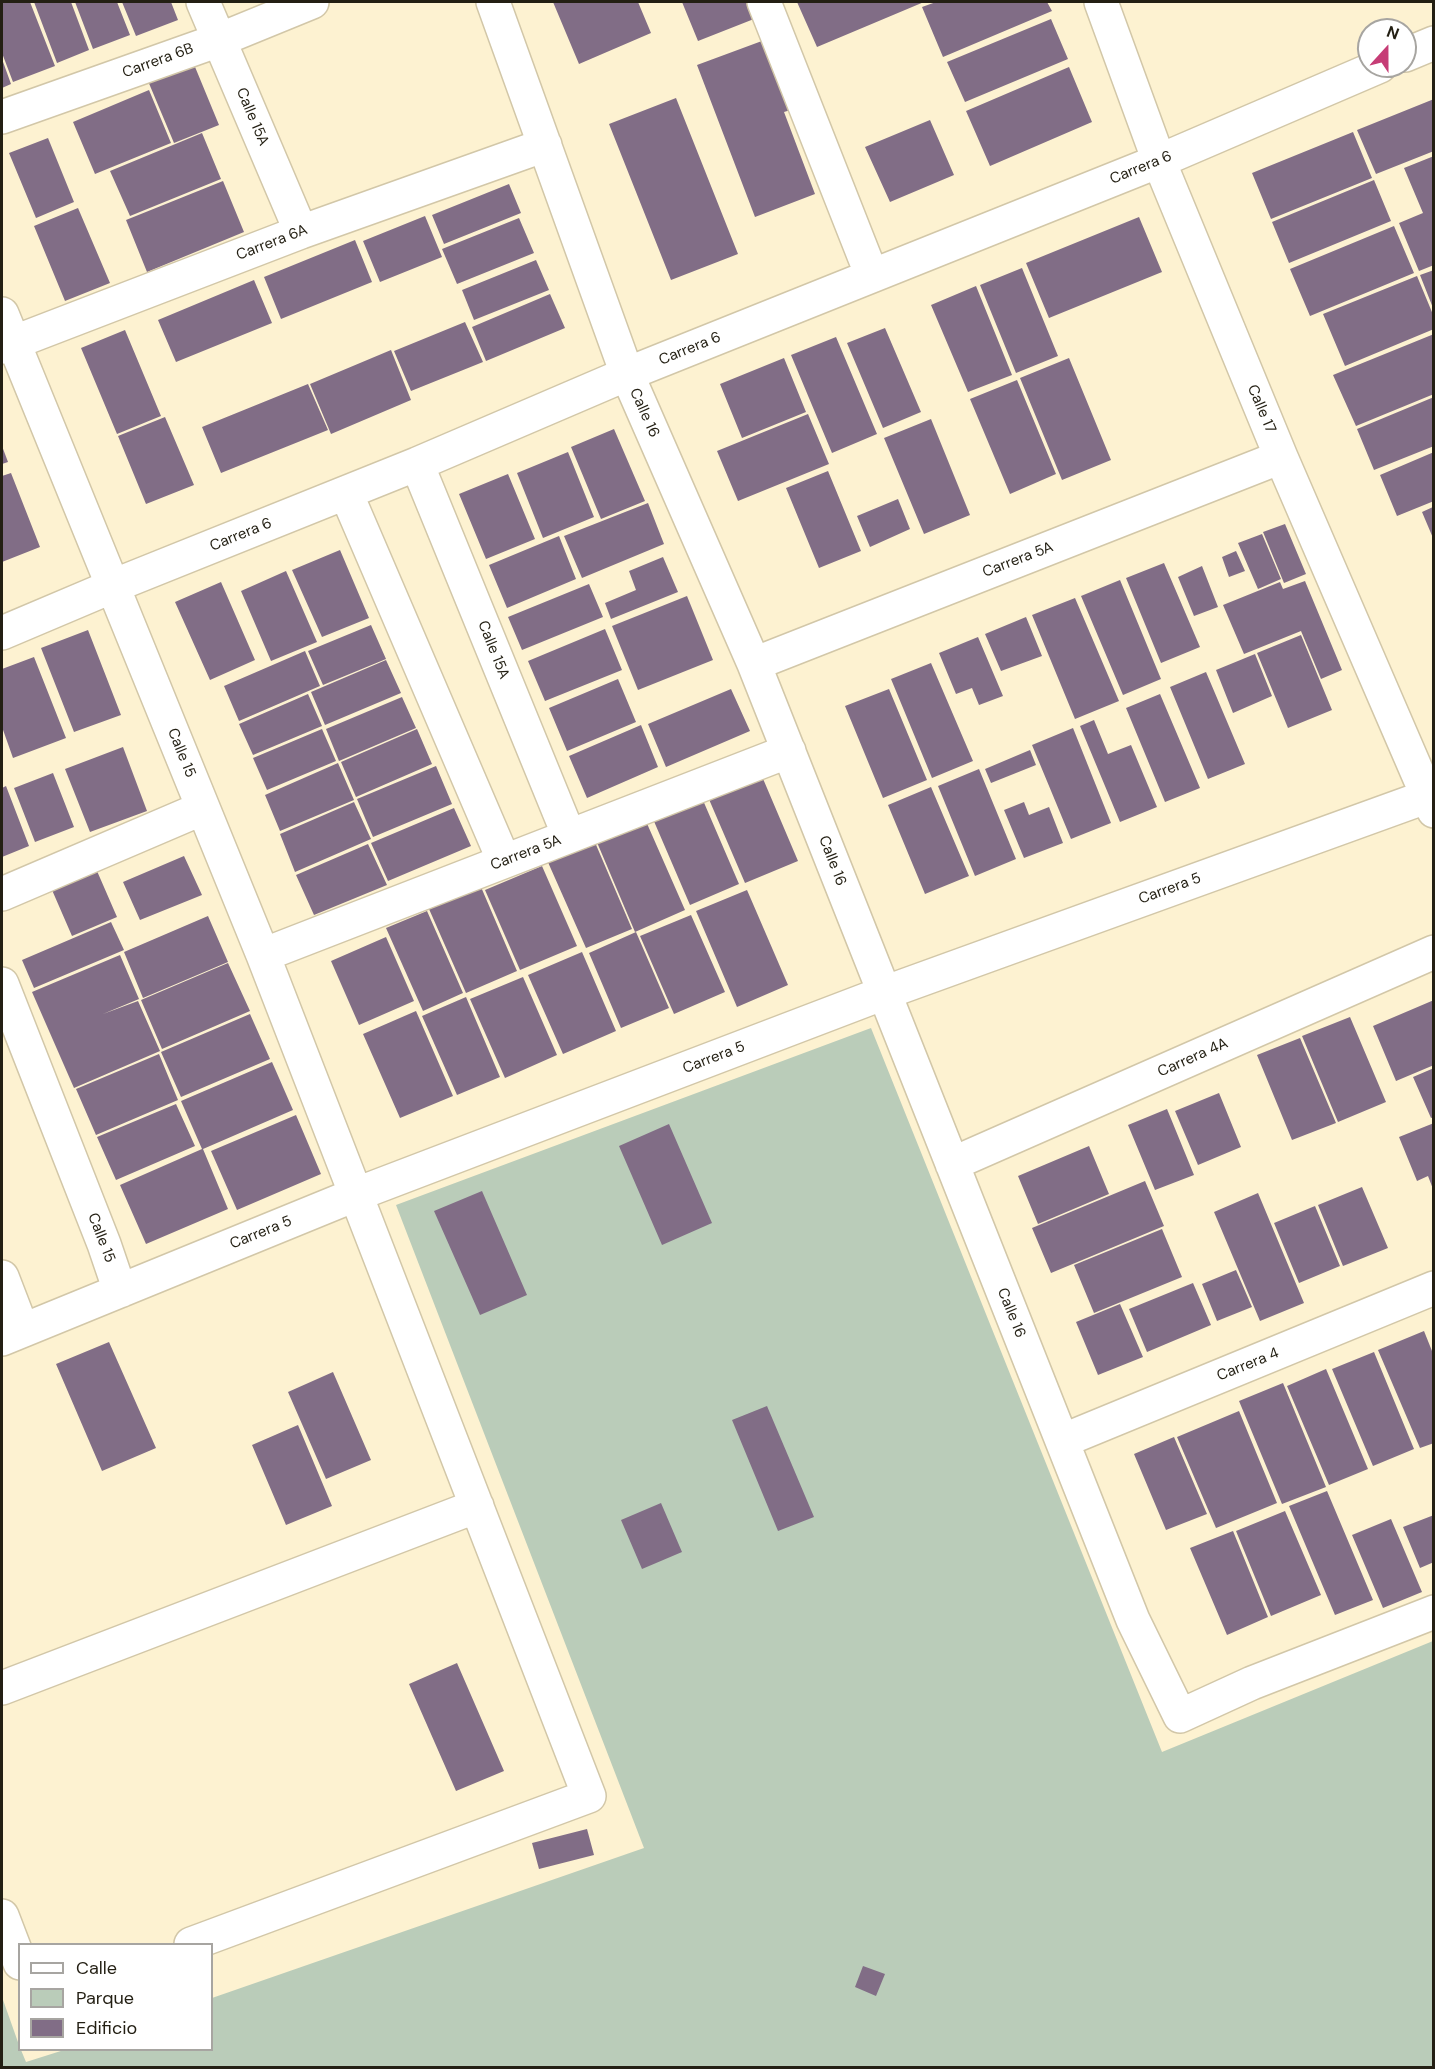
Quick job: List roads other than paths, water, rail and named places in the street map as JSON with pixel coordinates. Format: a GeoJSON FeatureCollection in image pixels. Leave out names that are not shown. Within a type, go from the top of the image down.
{"type":"FeatureCollection","features":[{"type":"Feature","properties":{"kind":"street","name":"Calle 15A"},"geometry":{"type":"LineString","coordinates":[[203,2],[301,232]]}},
{"type":"Feature","properties":{"kind":"street","name":"Carrera 6B"},"geometry":{"type":"LineString","coordinates":[[2,117],[219,40],[312,2]]}},
{"type":"Feature","properties":{"kind":"street","name":"Calle 16"},"geometry":{"type":"LineString","coordinates":[[493,2],[627,374],[754,664],[1133,1620],[1180,1716],[1252,1683],[1434,1612]]}},
{"type":"Feature","properties":{"kind":"street"},"geometry":{"type":"LineString","coordinates":[[764,2],[872,276]]}},
{"type":"Feature","properties":{"kind":"street","name":"Calle 17"},"geometry":{"type":"LineString","coordinates":[[1101,2],[1159,161],[1281,457],[1432,800]]}},
{"type":"Feature","properties":{"kind":"street"},"geometry":{"type":"LineString","coordinates":[[1417,50],[1434,43]]}},
{"type":"Feature","properties":{"kind":"street","name":"Carrera 6"},"geometry":{"type":"LineString","coordinates":[[2,633],[417,464],[627,374],[1159,161],[1357,76]]}},
{"type":"Feature","properties":{"kind":"street","name":"Carrera 6A"},"geometry":{"type":"LineString","coordinates":[[5,334],[545,145]]}},
{"type":"Feature","properties":{"kind":"street","name":"Calle 15"},"geometry":{"type":"LineString","coordinates":[[5,334],[113,586],[262,955],[357,1194],[589,1796],[194,1943]]}},
{"type":"Feature","properties":{"kind":"street","name":"Carrera 5A"},"geometry":{"type":"LineString","coordinates":[[754,664],[1281,457]]}},
{"type":"Feature","properties":{"kind":"street","name":"Calle 15A"},"geometry":{"type":"LineString","coordinates":[[417,464],[569,836]]}},
{"type":"Feature","properties":{"kind":"street"},"geometry":{"type":"LineString","coordinates":[[346,493],[504,861]]}},
{"type":"Feature","properties":{"kind":"street","name":"Carrera 5A"},"geometry":{"type":"LineString","coordinates":[[262,955],[789,751]]}},
{"type":"Feature","properties":{"kind":"street","name":"Carrera 5"},"geometry":{"type":"LineString","coordinates":[[12,1334],[357,1194],[884,993],[1432,800]]}},
{"type":"Feature","properties":{"kind":"street"},"geometry":{"type":"LineString","coordinates":[[2,894],[203,808]]}},
{"type":"Feature","properties":{"kind":"street","name":"Carrera 4A"},"geometry":{"type":"LineString","coordinates":[[952,1164],[1434,952]]}},
{"type":"Feature","properties":{"kind":"street","name":"Calle 15"},"geometry":{"type":"LineString","coordinates":[[2,984],[104,1244],[120,1291]]}},
{"type":"Feature","properties":{"kind":"street"},"geometry":{"type":"LineString","coordinates":[[2,1277],[12,1334]]}},
{"type":"Feature","properties":{"kind":"street","name":"Carrera 4"},"geometry":{"type":"LineString","coordinates":[[1062,1441],[1434,1288]]}},
{"type":"Feature","properties":{"kind":"street"},"geometry":{"type":"LineString","coordinates":[[2,1688],[477,1506]]}},
{"type":"Feature","properties":{"kind":"street"},"geometry":{"type":"LineString","coordinates":[[2,1916],[18,1958]]}}]}
